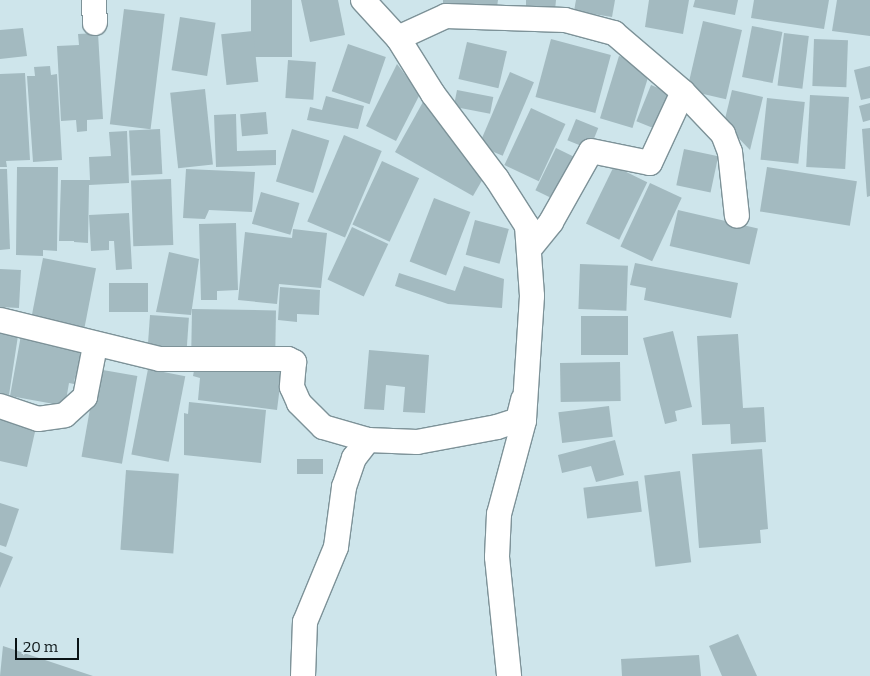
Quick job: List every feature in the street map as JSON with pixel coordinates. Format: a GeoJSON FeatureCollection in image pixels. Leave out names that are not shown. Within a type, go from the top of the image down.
{"type":"FeatureCollection","features":[{"type":"Feature","properties":{"kind":"street"},"geometry":{"type":"LineString","coordinates":[[363,0],[398,38],[433,94],[517,208],[527,226],[532,247],[527,386],[522,434],[499,514],[497,557],[509,676]]}},
{"type":"Feature","properties":{"kind":"street"},"geometry":{"type":"LineString","coordinates":[[398,38],[446,16],[565,20],[614,33],[683,92],[727,144],[738,216]]}},
{"type":"Feature","properties":{"kind":"street"},"geometry":{"type":"LineString","coordinates":[[532,247],[552,222],[591,151],[650,164],[683,92]]}},
{"type":"Feature","properties":{"kind":"street"},"geometry":{"type":"LineString","coordinates":[[0,320],[95,346],[160,359],[288,359],[294,362],[292,387],[299,403],[323,427],[368,440],[417,442],[497,427],[518,420],[527,386]]}},
{"type":"Feature","properties":{"kind":"street"},"geometry":{"type":"LineString","coordinates":[[0,406],[38,419],[65,415],[85,397],[95,346]]}},
{"type":"Feature","properties":{"kind":"street"},"geometry":{"type":"LineString","coordinates":[[303,676],[305,622],[336,548],[344,487],[354,458],[368,440]]}},
{"type":"Feature","properties":{"kind":"building"},"geometry":{"type":"Polygon","coordinates":[[[251,0],[292,0],[292,57],[251,57],[251,0]]]}},
{"type":"Feature","properties":{"kind":"building"},"geometry":{"type":"Polygon","coordinates":[[[301,0],[338,0],[345,35],[310,42],[301,0]]]}},
{"type":"Feature","properties":{"kind":"building"},"geometry":{"type":"Polygon","coordinates":[[[443,0],[498,0],[497,7],[443,3],[443,0]]]}},
{"type":"Feature","properties":{"kind":"building"},"geometry":{"type":"Polygon","coordinates":[[[526,0],[556,0],[555,10],[526,7],[526,0]]]}},
{"type":"Feature","properties":{"kind":"building"},"geometry":{"type":"Polygon","coordinates":[[[576,0],[615,0],[612,17],[574,11],[576,0]]]}},
{"type":"Feature","properties":{"kind":"building"},"geometry":{"type":"Polygon","coordinates":[[[649,0],[689,0],[683,34],[645,27],[649,0]]]}},
{"type":"Feature","properties":{"kind":"building"},"geometry":{"type":"Polygon","coordinates":[[[695,0],[738,0],[735,15],[693,7],[695,0]]]}},
{"type":"Feature","properties":{"kind":"building"},"geometry":{"type":"Polygon","coordinates":[[[754,0],[829,0],[824,29],[751,18],[754,0]]]}},
{"type":"Feature","properties":{"kind":"building"},"geometry":{"type":"Polygon","coordinates":[[[837,0],[870,0],[870,36],[832,31],[837,0]]]}},
{"type":"Feature","properties":{"kind":"building"},"geometry":{"type":"Polygon","coordinates":[[[124,9],[165,14],[151,129],[110,124],[124,9]]]}},
{"type":"Feature","properties":{"kind":"building"},"geometry":{"type":"Polygon","coordinates":[[[180,17],[216,23],[207,76],[172,70],[180,17]]]}},
{"type":"Feature","properties":{"kind":"building"},"geometry":{"type":"Polygon","coordinates":[[[703,21],[742,30],[726,99],[687,90],[703,21]]]}},
{"type":"Feature","properties":{"kind":"building"},"geometry":{"type":"Polygon","coordinates":[[[752,26],[782,32],[773,83],[742,77],[752,26]]]}},
{"type":"Feature","properties":{"kind":"building"},"geometry":{"type":"Polygon","coordinates":[[[23,28],[27,56],[0,59],[0,30],[23,28]]]}},
{"type":"Feature","properties":{"kind":"building"},"geometry":{"type":"Polygon","coordinates":[[[253,31],[258,82],[227,85],[221,34],[253,31]]]}},
{"type":"Feature","properties":{"kind":"building"},"geometry":{"type":"Polygon","coordinates":[[[98,33],[103,119],[87,120],[87,131],[77,132],[76,120],[61,121],[57,46],[79,45],[78,34],[98,33]]]}},
{"type":"Feature","properties":{"kind":"building"},"geometry":{"type":"Polygon","coordinates":[[[784,33],[809,36],[802,89],[778,86],[784,33]]]}},
{"type":"Feature","properties":{"kind":"building"},"geometry":{"type":"Polygon","coordinates":[[[551,39],[611,55],[595,113],[535,97],[551,39]]]}},
{"type":"Feature","properties":{"kind":"building"},"geometry":{"type":"Polygon","coordinates":[[[814,39],[848,40],[846,87],[812,86],[814,39]]]}},
{"type":"Feature","properties":{"kind":"building"},"geometry":{"type":"Polygon","coordinates":[[[467,42],[507,51],[498,88],[458,79],[467,42]]]}},
{"type":"Feature","properties":{"kind":"building"},"geometry":{"type":"Polygon","coordinates":[[[348,44],[386,57],[370,104],[332,91],[348,44]]]}},
{"type":"Feature","properties":{"kind":"building"},"geometry":{"type":"Polygon","coordinates":[[[619,56],[652,66],[633,128],[600,118],[619,56]]]}},
{"type":"Feature","properties":{"kind":"building"},"geometry":{"type":"Polygon","coordinates":[[[288,60],[316,62],[313,100],[285,98],[288,60]]]}},
{"type":"Feature","properties":{"kind":"building"},"geometry":{"type":"Polygon","coordinates":[[[397,64],[420,94],[396,141],[366,126],[397,64]]]}},
{"type":"Feature","properties":{"kind":"building"},"geometry":{"type":"Polygon","coordinates":[[[50,66],[51,75],[57,74],[62,160],[33,162],[27,76],[35,76],[34,67],[50,66]]]}},
{"type":"Feature","properties":{"kind":"building"},"geometry":{"type":"Polygon","coordinates":[[[870,66],[870,98],[861,100],[854,70],[870,66]]]}},
{"type":"Feature","properties":{"kind":"building"},"geometry":{"type":"Polygon","coordinates":[[[510,72],[534,82],[503,156],[479,146],[510,72]]]}},
{"type":"Feature","properties":{"kind":"building"},"geometry":{"type":"Polygon","coordinates":[[[25,73],[30,160],[6,161],[7,167],[0,167],[0,74],[25,73]]]}},
{"type":"Feature","properties":{"kind":"building"},"geometry":{"type":"Polygon","coordinates":[[[651,85],[671,93],[657,129],[636,121],[651,85]]]}},
{"type":"Feature","properties":{"kind":"building"},"geometry":{"type":"Polygon","coordinates":[[[205,89],[213,165],[178,168],[170,93],[205,89]]]}},
{"type":"Feature","properties":{"kind":"building"},"geometry":{"type":"Polygon","coordinates":[[[457,90],[493,97],[490,114],[454,107],[457,90]]]}},
{"type":"Feature","properties":{"kind":"building"},"geometry":{"type":"Polygon","coordinates":[[[732,90],[763,97],[750,150],[724,123],[732,90]]]}},
{"type":"Feature","properties":{"kind":"building"},"geometry":{"type":"Polygon","coordinates":[[[810,95],[849,97],[845,169],[806,167],[810,95]]]}},
{"type":"Feature","properties":{"kind":"building"},"geometry":{"type":"Polygon","coordinates":[[[326,96],[364,106],[358,129],[307,120],[310,107],[322,110],[326,96]]]}},
{"type":"Feature","properties":{"kind":"building"},"geometry":{"type":"Polygon","coordinates":[[[767,98],[805,102],[798,164],[761,160],[767,98]]]}},
{"type":"Feature","properties":{"kind":"building"},"geometry":{"type":"Polygon","coordinates":[[[423,102],[484,177],[473,196],[395,152],[423,102]]]}},
{"type":"Feature","properties":{"kind":"building"},"geometry":{"type":"Polygon","coordinates":[[[870,103],[870,120],[863,122],[859,106],[870,103]]]}},
{"type":"Feature","properties":{"kind":"building"},"geometry":{"type":"Polygon","coordinates":[[[531,108],[565,124],[539,181],[504,165],[531,108]]]}},
{"type":"Feature","properties":{"kind":"building"},"geometry":{"type":"Polygon","coordinates":[[[266,112],[268,134],[242,136],[240,114],[266,112]]]}},
{"type":"Feature","properties":{"kind":"building"},"geometry":{"type":"Polygon","coordinates":[[[236,114],[237,151],[276,150],[276,165],[216,167],[214,115],[236,114]]]}},
{"type":"Feature","properties":{"kind":"building"},"geometry":{"type":"Polygon","coordinates":[[[576,119],[598,128],[590,149],[567,140],[576,119]]]}},
{"type":"Feature","properties":{"kind":"building"},"geometry":{"type":"Polygon","coordinates":[[[870,128],[870,196],[867,197],[862,129],[870,128]]]}},
{"type":"Feature","properties":{"kind":"building"},"geometry":{"type":"Polygon","coordinates":[[[160,129],[162,174],[131,176],[129,131],[160,129]]]}},
{"type":"Feature","properties":{"kind":"building"},"geometry":{"type":"Polygon","coordinates":[[[292,129],[329,140],[313,193],[276,182],[292,129]]]}},
{"type":"Feature","properties":{"kind":"building"},"geometry":{"type":"Polygon","coordinates":[[[127,131],[129,183],[89,185],[88,243],[59,241],[61,180],[90,180],[89,157],[111,156],[109,132],[127,131]]]}},
{"type":"Feature","properties":{"kind":"building"},"geometry":{"type":"Polygon","coordinates":[[[344,135],[382,151],[345,238],[307,222],[344,135]]]}},
{"type":"Feature","properties":{"kind":"building"},"geometry":{"type":"Polygon","coordinates":[[[556,148],[578,159],[558,201],[535,190],[556,148]]]}},
{"type":"Feature","properties":{"kind":"building"},"geometry":{"type":"Polygon","coordinates":[[[684,149],[718,156],[711,192],[676,185],[684,149]]]}},
{"type":"Feature","properties":{"kind":"building"},"geometry":{"type":"Polygon","coordinates":[[[382,161],[419,178],[390,242],[352,224],[382,161]]]}},
{"type":"Feature","properties":{"kind":"building"},"geometry":{"type":"Polygon","coordinates":[[[614,166],[647,182],[619,240],[586,224],[614,166]]]}},
{"type":"Feature","properties":{"kind":"building"},"geometry":{"type":"Polygon","coordinates":[[[17,167],[58,167],[57,251],[43,250],[43,256],[16,255],[17,167]]]}},
{"type":"Feature","properties":{"kind":"building"},"geometry":{"type":"Polygon","coordinates":[[[767,167],[857,181],[850,226],[760,211],[767,167]]]}},
{"type":"Feature","properties":{"kind":"building"},"geometry":{"type":"Polygon","coordinates":[[[0,169],[7,169],[10,249],[0,250],[0,169]]]}},
{"type":"Feature","properties":{"kind":"building"},"geometry":{"type":"Polygon","coordinates":[[[186,169],[255,172],[252,212],[209,210],[205,219],[183,218],[186,169]]]}},
{"type":"Feature","properties":{"kind":"building"},"geometry":{"type":"Polygon","coordinates":[[[171,179],[173,245],[133,246],[131,180],[171,179]]]}},
{"type":"Feature","properties":{"kind":"building"},"geometry":{"type":"Polygon","coordinates":[[[650,183],[682,198],[652,261],[620,246],[650,183]]]}},
{"type":"Feature","properties":{"kind":"building"},"geometry":{"type":"Polygon","coordinates":[[[261,192],[299,203],[290,235],[252,224],[261,192]]]}},
{"type":"Feature","properties":{"kind":"building"},"geometry":{"type":"Polygon","coordinates":[[[434,198],[470,212],[446,275],[410,261],[434,198]]]}},
{"type":"Feature","properties":{"kind":"building"},"geometry":{"type":"Polygon","coordinates":[[[678,210],[758,228],[750,264],[670,246],[678,210]]]}},
{"type":"Feature","properties":{"kind":"building"},"geometry":{"type":"Polygon","coordinates":[[[129,213],[132,269],[116,270],[114,241],[109,241],[109,250],[91,251],[89,215],[129,213]]]}},
{"type":"Feature","properties":{"kind":"building"},"geometry":{"type":"Polygon","coordinates":[[[475,220],[509,229],[499,264],[466,255],[475,220]]]}},
{"type":"Feature","properties":{"kind":"building"},"geometry":{"type":"Polygon","coordinates":[[[236,223],[238,290],[217,291],[217,300],[201,300],[199,224],[236,223]]]}},
{"type":"Feature","properties":{"kind":"building"},"geometry":{"type":"Polygon","coordinates":[[[352,227],[388,244],[364,296],[327,280],[352,227]]]}},
{"type":"Feature","properties":{"kind":"building"},"geometry":{"type":"Polygon","coordinates":[[[293,229],[327,233],[321,288],[279,284],[277,304],[238,300],[245,232],[292,238],[293,229]]]}},
{"type":"Feature","properties":{"kind":"building"},"geometry":{"type":"Polygon","coordinates":[[[169,252],[199,259],[191,315],[156,312],[169,252]]]}},
{"type":"Feature","properties":{"kind":"building"},"geometry":{"type":"Polygon","coordinates":[[[43,258],[96,268],[84,331],[31,321],[43,258]]]}},
{"type":"Feature","properties":{"kind":"building"},"geometry":{"type":"Polygon","coordinates":[[[635,263],[738,283],[731,318],[644,300],[646,288],[630,285],[635,263]]]}},
{"type":"Feature","properties":{"kind":"building"},"geometry":{"type":"Polygon","coordinates":[[[580,264],[628,266],[626,311],[578,309],[580,264]]]}},
{"type":"Feature","properties":{"kind":"building"},"geometry":{"type":"Polygon","coordinates":[[[464,266],[504,279],[502,308],[448,304],[395,286],[399,273],[455,291],[464,266]]]}},
{"type":"Feature","properties":{"kind":"building"},"geometry":{"type":"Polygon","coordinates":[[[0,269],[21,270],[19,308],[0,307],[0,269]]]}},
{"type":"Feature","properties":{"kind":"building"},"geometry":{"type":"Polygon","coordinates":[[[109,283],[148,283],[148,312],[109,312],[109,283]]]}},
{"type":"Feature","properties":{"kind":"building"},"geometry":{"type":"Polygon","coordinates":[[[280,287],[320,290],[319,315],[297,314],[297,322],[278,320],[280,287]]]}},
{"type":"Feature","properties":{"kind":"building"},"geometry":{"type":"Polygon","coordinates":[[[192,309],[276,310],[275,350],[191,349],[192,309]]]}},
{"type":"Feature","properties":{"kind":"building"},"geometry":{"type":"Polygon","coordinates":[[[150,315],[189,318],[186,353],[148,350],[150,315]]]}},
{"type":"Feature","properties":{"kind":"building"},"geometry":{"type":"Polygon","coordinates":[[[581,316],[628,316],[628,355],[581,355],[581,316]]]}},
{"type":"Feature","properties":{"kind":"building"},"geometry":{"type":"Polygon","coordinates":[[[0,326],[19,329],[9,395],[0,393],[0,326]]]}},
{"type":"Feature","properties":{"kind":"building"},"geometry":{"type":"Polygon","coordinates":[[[673,331],[692,407],[675,411],[677,421],[665,424],[643,338],[673,331]]]}},
{"type":"Feature","properties":{"kind":"building"},"geometry":{"type":"Polygon","coordinates":[[[738,334],[743,408],[764,407],[766,442],[731,444],[730,424],[702,425],[697,336],[738,334]]]}},
{"type":"Feature","properties":{"kind":"building"},"geometry":{"type":"Polygon","coordinates":[[[21,335],[85,346],[79,378],[75,377],[74,384],[69,383],[65,406],[10,396],[21,335]]]}},
{"type":"Feature","properties":{"kind":"building"},"geometry":{"type":"Polygon","coordinates":[[[369,350],[429,355],[425,413],[403,412],[405,387],[386,385],[384,410],[364,409],[369,350]]]}},
{"type":"Feature","properties":{"kind":"building"},"geometry":{"type":"Polygon","coordinates":[[[196,360],[282,370],[277,410],[198,400],[200,378],[193,376],[196,360]]]}},
{"type":"Feature","properties":{"kind":"building"},"geometry":{"type":"Polygon","coordinates":[[[620,362],[621,401],[561,402],[560,363],[620,362]]]}},
{"type":"Feature","properties":{"kind":"building"},"geometry":{"type":"Polygon","coordinates":[[[97,369],[137,376],[122,464],[82,457],[97,369]]]}},
{"type":"Feature","properties":{"kind":"building"},"geometry":{"type":"Polygon","coordinates":[[[148,369],[185,376],[169,462],[131,454],[148,369]]]}},
{"type":"Feature","properties":{"kind":"building"},"geometry":{"type":"Polygon","coordinates":[[[189,402],[266,410],[261,463],[184,455],[184,413],[188,414],[189,402]]]}},
{"type":"Feature","properties":{"kind":"building"},"geometry":{"type":"Polygon","coordinates":[[[609,406],[613,437],[562,443],[558,412],[609,406]]]}},
{"type":"Feature","properties":{"kind":"building"},"geometry":{"type":"Polygon","coordinates":[[[0,415],[37,423],[27,467],[0,461],[0,415]]]}},
{"type":"Feature","properties":{"kind":"building"},"geometry":{"type":"Polygon","coordinates":[[[615,440],[624,475],[596,482],[591,466],[562,473],[558,455],[615,440]]]}},
{"type":"Feature","properties":{"kind":"building"},"geometry":{"type":"Polygon","coordinates":[[[762,449],[768,529],[760,530],[761,543],[699,548],[692,454],[762,449]]]}},
{"type":"Feature","properties":{"kind":"building"},"geometry":{"type":"Polygon","coordinates":[[[297,459],[323,459],[323,474],[297,474],[297,459]]]}},
{"type":"Feature","properties":{"kind":"building"},"geometry":{"type":"Polygon","coordinates":[[[126,470],[179,474],[173,554],[120,550],[126,470]]]}},
{"type":"Feature","properties":{"kind":"building"},"geometry":{"type":"Polygon","coordinates":[[[680,471],[691,562],[655,567],[644,475],[680,471]]]}},
{"type":"Feature","properties":{"kind":"building"},"geometry":{"type":"Polygon","coordinates":[[[638,481],[642,512],[587,518],[583,488],[638,481]]]}},
{"type":"Feature","properties":{"kind":"building"},"geometry":{"type":"Polygon","coordinates":[[[0,503],[19,509],[6,547],[0,545],[0,503]]]}},
{"type":"Feature","properties":{"kind":"building"},"geometry":{"type":"Polygon","coordinates":[[[0,552],[13,557],[0,588],[0,552]]]}},
{"type":"Feature","properties":{"kind":"building"},"geometry":{"type":"Polygon","coordinates":[[[738,634],[757,676],[722,676],[709,646],[738,634]]]}},
{"type":"Feature","properties":{"kind":"building"},"geometry":{"type":"Polygon","coordinates":[[[3,646],[93,676],[0,676],[3,646]]]}},
{"type":"Feature","properties":{"kind":"building"},"geometry":{"type":"Polygon","coordinates":[[[699,655],[701,676],[622,676],[621,659],[699,655]]]}}]}
